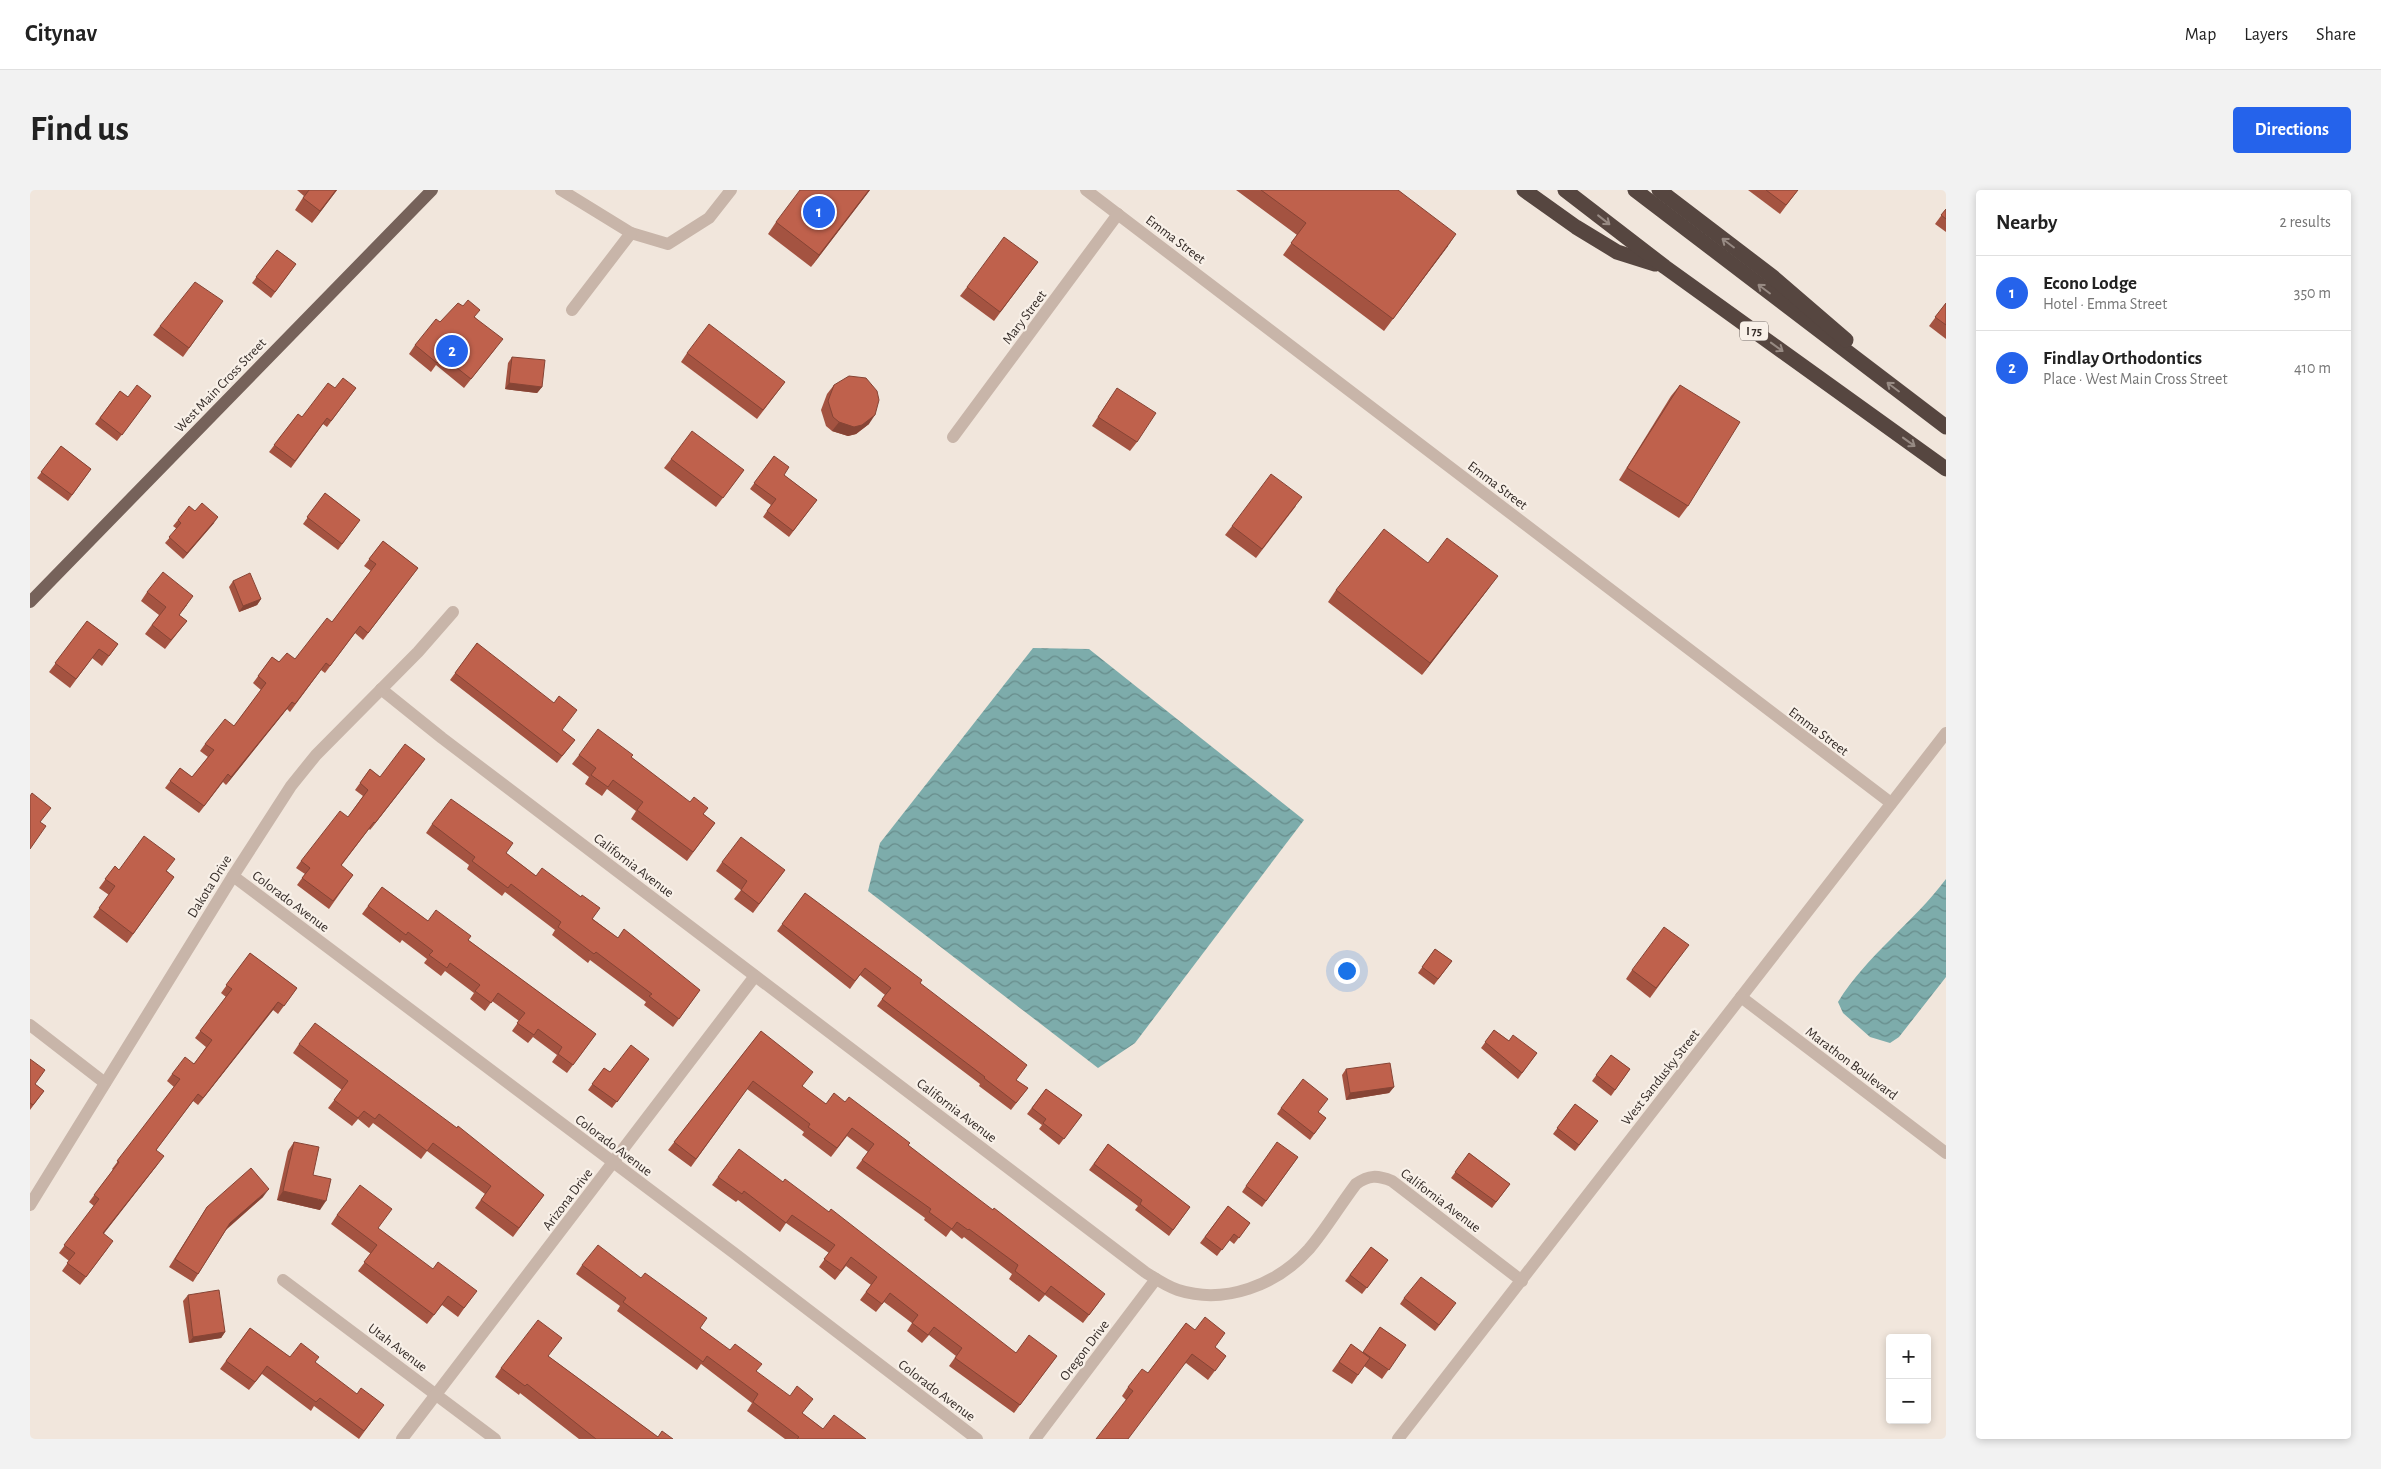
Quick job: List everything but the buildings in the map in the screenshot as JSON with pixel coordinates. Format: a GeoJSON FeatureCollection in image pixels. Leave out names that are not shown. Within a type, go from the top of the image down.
{"type":"FeatureCollection","features":[{"type":"Feature","properties":{"kind":"highway"},"geometry":{"type":"LineString","coordinates":[[1524,190],[1576,227],[1617,252],[1665,267]]}},
{"type":"Feature","properties":{"kind":"highway","name":"I 75"},"geometry":{"type":"LineString","coordinates":[[1565,190],[1665,267],[1946,469]]}},
{"type":"Feature","properties":{"kind":"highway"},"geometry":{"type":"LineString","coordinates":[[1635,190],[1946,427]]}},
{"type":"Feature","properties":{"kind":"highway"},"geometry":{"type":"LineString","coordinates":[[1659,190],[1815,311],[1846,340],[1868,368]]}},
{"type":"Feature","properties":{"kind":"main road","name":"West Main Cross Street"},"geometry":{"type":"LineString","coordinates":[[30,602],[432,190]]}},
{"type":"Feature","properties":{"kind":"street"},"geometry":{"type":"LineString","coordinates":[[561,190],[631,233],[668,244],[709,218],[731,190]]}},
{"type":"Feature","properties":{"kind":"street","name":"Emma Street"},"geometry":{"type":"LineString","coordinates":[[1086,190],[1891,803]]}},
{"type":"Feature","properties":{"kind":"street","name":"Mary Street"},"geometry":{"type":"LineString","coordinates":[[953,437],[1118,214]]}},
{"type":"Feature","properties":{"kind":"street"},"geometry":{"type":"LineString","coordinates":[[572,310],[631,233]]}},
{"type":"Feature","properties":{"kind":"street","name":"Dakota Drive"},"geometry":{"type":"LineString","coordinates":[[30,1205],[233,876],[291,786],[316,755],[453,612]]}},
{"type":"Feature","properties":{"kind":"street","name":"California Avenue"},"geometry":{"type":"LineString","coordinates":[[381,689],[1156,1279],[1179,1290],[1218,1295],[1244,1291],[1269,1281],[1291,1267],[1310,1248],[1356,1184],[1367,1177],[1380,1176],[1392,1181],[1522,1281]]}},
{"type":"Feature","properties":{"kind":"street","name":"West Sandusky Street"},"geometry":{"type":"LineString","coordinates":[[1398,1439],[1946,733]]}},
{"type":"Feature","properties":{"kind":"street","name":"Colorado Avenue"},"geometry":{"type":"LineString","coordinates":[[233,876],[742,1259],[977,1439]]}},
{"type":"Feature","properties":{"kind":"street","name":"Arizona Drive"},"geometry":{"type":"LineString","coordinates":[[402,1439],[756,976]]}},
{"type":"Feature","properties":{"kind":"street","name":"Marathon Boulevard"},"geometry":{"type":"LineString","coordinates":[[1741,997],[1946,1154]]}},
{"type":"Feature","properties":{"kind":"street"},"geometry":{"type":"LineString","coordinates":[[30,1025],[105,1083]]}},
{"type":"Feature","properties":{"kind":"street","name":"Oregon Drive"},"geometry":{"type":"LineString","coordinates":[[1035,1439],[1156,1279]]}},
{"type":"Feature","properties":{"kind":"street","name":"Utah Avenue"},"geometry":{"type":"LineString","coordinates":[[283,1280],[495,1439]]}},
{"type":"Feature","properties":{"kind":"water"},"geometry":{"type":"Polygon","coordinates":[[[1033,648],[1089,649],[1304,820],[1135,1043],[1098,1068],[868,891],[880,843],[1033,648]]]}},
{"type":"Feature","properties":{"kind":"water"},"geometry":{"type":"Polygon","coordinates":[[[1946,879],[1946,977],[1899,1037],[1890,1043],[1870,1037],[1843,1013],[1838,1002],[1862,969],[1946,879]]]}},
{"type":"Feature","properties":{"kind":"place","name":"Econo Lodge"},"geometry":{"type":"Point","coordinates":[819,212]}},
{"type":"Feature","properties":{"kind":"place","name":"Findlay Orthodontics"},"geometry":{"type":"Point","coordinates":[452,351]}}]}
